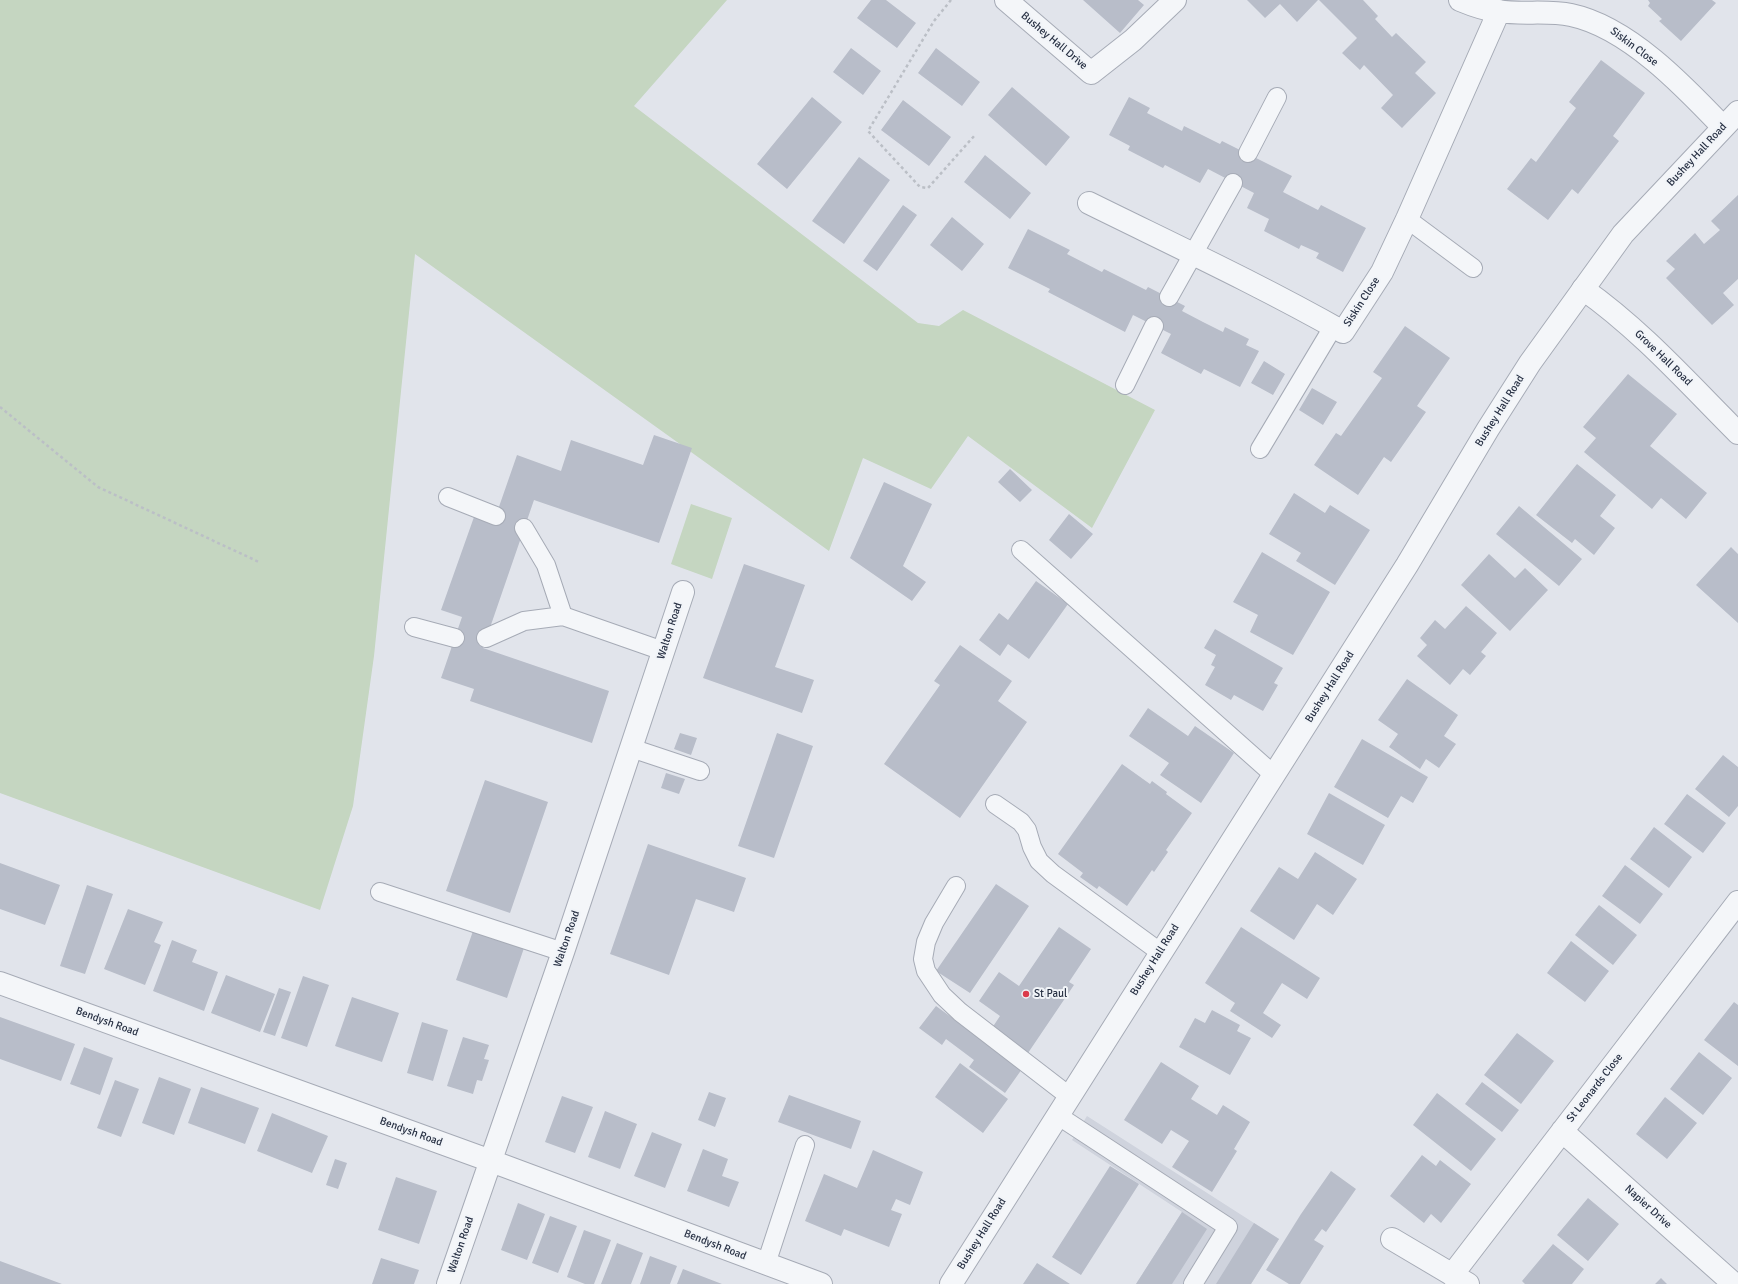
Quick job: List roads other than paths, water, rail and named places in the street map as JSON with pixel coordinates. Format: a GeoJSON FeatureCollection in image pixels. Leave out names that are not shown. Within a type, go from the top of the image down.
{"type":"FeatureCollection","features":[{"type":"Feature","properties":{"kind":"street","name":"Bushey Hall Drive"},"geometry":{"type":"LineString","coordinates":[[1006,0],[1091,73],[1134,40],[1175,0]]}},
{"type":"Feature","properties":{"kind":"street","name":"Siskin Close"},"geometry":{"type":"LineString","coordinates":[[1460,0],[1499,11],[1548,12],[1572,15],[1604,26],[1626,38],[1730,120]]}},
{"type":"Feature","properties":{"kind":"street","name":"Siskin Close"},"geometry":{"type":"LineString","coordinates":[[1089,203],[1193,254],[1343,332],[1382,272],[1499,11]]}},
{"type":"Feature","properties":{"kind":"street","name":"Bushey Hall Road"},"geometry":{"type":"LineString","coordinates":[[951,1284],[1160,952],[1407,566],[1488,429],[1530,363],[1623,234],[1730,120]]}},
{"type":"Feature","properties":{"kind":"street","name":"Grove Hall Road"},"geometry":{"type":"LineString","coordinates":[[1583,289],[1602,302],[1637,332],[1738,433]]}},
{"type":"Feature","properties":{"kind":"street","name":"Walton Road"},"geometry":{"type":"LineString","coordinates":[[448,1284],[563,952],[683,592]]}},
{"type":"Feature","properties":{"kind":"street","name":"St Leonards Close"},"geometry":{"type":"LineString","coordinates":[[1392,1239],[1460,1279],[1562,1130],[1738,902]]}},
{"type":"Feature","properties":{"kind":"street","name":"Bendysh Road"},"geometry":{"type":"LineString","coordinates":[[0,983],[491,1161],[821,1284]]}},
{"type":"Feature","properties":{"kind":"street","name":"Napier Drive"},"geometry":{"type":"LineString","coordinates":[[1562,1130],[1734,1284]]}},
{"type":"Feature","properties":{"kind":"lane"},"geometry":{"type":"LineString","coordinates":[[1248,153],[1277,97]]}},
{"type":"Feature","properties":{"kind":"lane"},"geometry":{"type":"LineString","coordinates":[[1169,297],[1233,183]]}},
{"type":"Feature","properties":{"kind":"lane"},"geometry":{"type":"LineString","coordinates":[[1407,219],[1473,268]]}},
{"type":"Feature","properties":{"kind":"lane"},"geometry":{"type":"LineString","coordinates":[[1125,384],[1154,326]]}},
{"type":"Feature","properties":{"kind":"lane"},"geometry":{"type":"LineString","coordinates":[[1260,449],[1333,327]]}},
{"type":"Feature","properties":{"kind":"lane"},"geometry":{"type":"LineString","coordinates":[[448,497],[496,516]]}},
{"type":"Feature","properties":{"kind":"lane"},"geometry":{"type":"LineString","coordinates":[[524,528],[546,565],[563,616]]}},
{"type":"Feature","properties":{"kind":"lane"},"geometry":{"type":"LineString","coordinates":[[1021,550],[1274,775]]}},
{"type":"Feature","properties":{"kind":"lane"},"geometry":{"type":"LineString","coordinates":[[486,638],[524,621],[563,616],[663,651]]}},
{"type":"Feature","properties":{"kind":"lane"},"geometry":{"type":"LineString","coordinates":[[414,627],[455,638]]}},
{"type":"Feature","properties":{"kind":"lane"},"geometry":{"type":"LineString","coordinates":[[631,748],[700,771]]}},
{"type":"Feature","properties":{"kind":"lane"},"geometry":{"type":"LineString","coordinates":[[995,804],[1020,822],[1027,830],[1032,847],[1040,860],[1053,874],[1160,952]]}},
{"type":"Feature","properties":{"kind":"lane"},"geometry":{"type":"LineString","coordinates":[[956,886],[934,923],[926,942],[923,959],[926,971],[942,995],[960,1012],[1069,1096]]}},
{"type":"Feature","properties":{"kind":"lane"},"geometry":{"type":"LineString","coordinates":[[380,892],[563,952]]}},
{"type":"Feature","properties":{"kind":"lane"},"geometry":{"type":"LineString","coordinates":[[1057,1115],[1228,1228],[1193,1284]]}},
{"type":"Feature","properties":{"kind":"lane"},"geometry":{"type":"LineString","coordinates":[[766,1264],[805,1145]]}},
{"type":"Feature","properties":{"kind":"place","name":"St Paul"},"geometry":{"type":"Point","coordinates":[1026,994]}}]}
